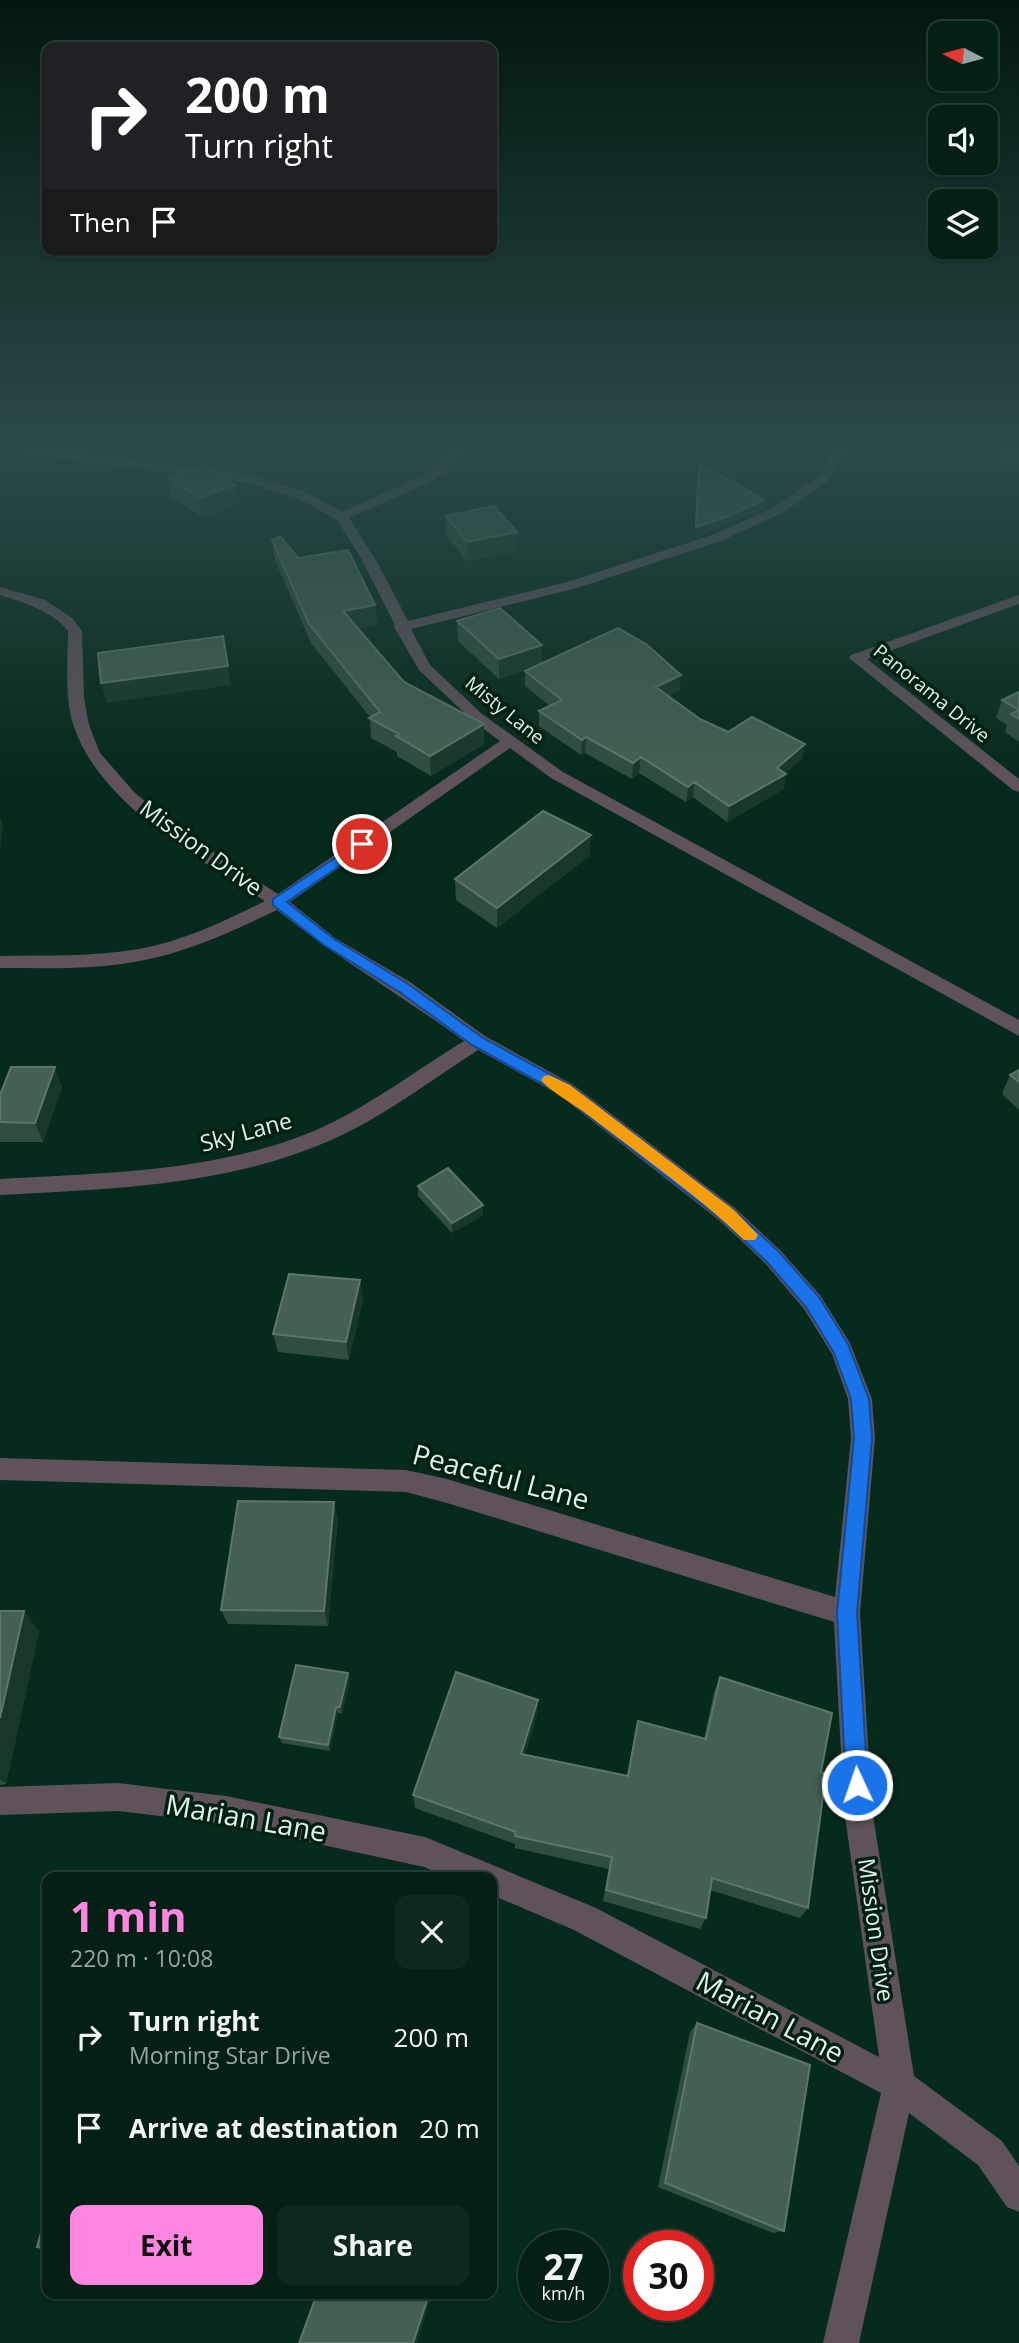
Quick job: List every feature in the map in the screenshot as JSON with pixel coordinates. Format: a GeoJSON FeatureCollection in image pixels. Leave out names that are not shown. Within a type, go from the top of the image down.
{"type":"FeatureCollection","features":[{"type":"Feature","properties":{"kind":"street","name":"Misty Lane"},"geometry":{"type":"LineString","coordinates":[[367,557],[424,667],[477,717],[510,741],[557,775],[1019,1029]]}},
{"type":"Feature","properties":{"kind":"street"},"geometry":{"type":"LineString","coordinates":[[401,627],[589,580],[660,557]]}},
{"type":"Feature","properties":{"kind":"street","name":"Mission Drive"},"geometry":{"type":"LineString","coordinates":[[0,591],[40,603],[67,621],[75,631],[76,698],[81,725],[93,754],[109,776],[129,796],[185,842],[278,902],[329,942],[403,987],[478,1041],[565,1089],[728,1215],[773,1257],[813,1302],[842,1350],[860,1399],[863,1438],[847,1613],[858,1810],[898,2085],[841,2343]]}},
{"type":"Feature","properties":{"kind":"street","name":"Panorama Drive"},"geometry":{"type":"LineString","coordinates":[[1019,600],[856,658],[1019,787]]}},
{"type":"Feature","properties":{"kind":"street"},"geometry":{"type":"LineString","coordinates":[[0,962],[90,961],[141,955],[218,930],[278,902],[510,741]]}},
{"type":"Feature","properties":{"kind":"street","name":"Sky Lane"},"geometry":{"type":"LineString","coordinates":[[0,1187],[200,1171],[262,1156],[316,1139],[359,1116],[478,1041]]}},
{"type":"Feature","properties":{"kind":"street","name":"Peaceful Lane"},"geometry":{"type":"LineString","coordinates":[[0,1469],[406,1481],[447,1491],[847,1613]]}},
{"type":"Feature","properties":{"kind":"street","name":"Marian Lane"},"geometry":{"type":"LineString","coordinates":[[0,1801],[118,1797],[226,1810],[425,1852],[472,1872]]}},
{"type":"Feature","properties":{"kind":"street","name":"Marian Lane"},"geometry":{"type":"LineString","coordinates":[[497,1882],[585,1919],[898,2085],[990,2153],[1019,2194]]}},
{"type":"Feature","properties":{"kind":"building"},"geometry":{"type":"Polygon","coordinates":[[[280,557],[352,557],[375,605],[343,611],[404,682],[484,724],[430,756],[396,736],[399,734],[369,718],[380,712],[309,624],[280,557]]]}},
{"type":"Feature","properties":{"kind":"building"},"geometry":{"type":"Polygon","coordinates":[[[500,608],[542,645],[499,659],[457,621],[500,608]]]}},
{"type":"Feature","properties":{"kind":"building"},"geometry":{"type":"Polygon","coordinates":[[[618,628],[646,644],[681,675],[656,687],[700,719],[728,732],[752,717],[805,744],[777,768],[786,774],[729,806],[694,782],[688,787],[641,757],[633,763],[586,737],[582,740],[539,711],[562,700],[525,671],[618,628]]]}},
{"type":"Feature","properties":{"kind":"building"},"geometry":{"type":"Polygon","coordinates":[[[223,636],[228,666],[101,683],[98,653],[223,636]]]}},
{"type":"Feature","properties":{"kind":"building"},"geometry":{"type":"Polygon","coordinates":[[[1019,692],[1019,710],[1002,700],[1019,692]]]}},
{"type":"Feature","properties":{"kind":"building"},"geometry":{"type":"Polygon","coordinates":[[[1019,710],[1019,719],[1011,714],[1019,710]]]}},
{"type":"Feature","properties":{"kind":"building"},"geometry":{"type":"Polygon","coordinates":[[[543,811],[591,835],[497,908],[455,879],[543,811]]]}},
{"type":"Feature","properties":{"kind":"building"},"geometry":{"type":"Polygon","coordinates":[[[11,1067],[55,1067],[35,1123],[0,1122],[0,1095],[11,1067]]]}},
{"type":"Feature","properties":{"kind":"building"},"geometry":{"type":"Polygon","coordinates":[[[1019,1070],[1019,1082],[1010,1075],[1019,1070]]]}},
{"type":"Feature","properties":{"kind":"building"},"geometry":{"type":"Polygon","coordinates":[[[448,1168],[483,1205],[452,1223],[418,1186],[448,1168]]]}},
{"type":"Feature","properties":{"kind":"building"},"geometry":{"type":"Polygon","coordinates":[[[289,1274],[360,1280],[346,1342],[273,1334],[289,1274]]]}},
{"type":"Feature","properties":{"kind":"building"},"geometry":{"type":"Polygon","coordinates":[[[238,1501],[334,1502],[324,1611],[221,1610],[238,1501]]]}},
{"type":"Feature","properties":{"kind":"building"},"geometry":{"type":"Polygon","coordinates":[[[0,1611],[24,1611],[0,1718],[0,1611]]]}},
{"type":"Feature","properties":{"kind":"building"},"geometry":{"type":"Polygon","coordinates":[[[296,1665],[348,1673],[340,1707],[336,1707],[328,1745],[279,1737],[296,1665]]]}},
{"type":"Feature","properties":{"kind":"building"},"geometry":{"type":"Polygon","coordinates":[[[456,1672],[538,1700],[521,1754],[628,1776],[638,1721],[706,1739],[720,1677],[832,1713],[821,1772],[826,1774],[808,1908],[712,1878],[706,1918],[606,1890],[612,1857],[515,1836],[516,1832],[413,1795],[456,1672]]]}},
{"type":"Feature","properties":{"kind":"building"},"geometry":{"type":"Polygon","coordinates":[[[697,2023],[810,2065],[784,2231],[665,2183],[697,2023]]]}},
{"type":"Feature","properties":{"kind":"building"},"geometry":{"type":"Polygon","coordinates":[[[42,2230],[42,2248],[37,2247],[42,2230]]]}},
{"type":"Feature","properties":{"kind":"building"},"geometry":{"type":"Polygon","coordinates":[[[315,2299],[427,2299],[413,2343],[299,2343],[315,2299]]]}},
{"type":"Feature","properties":{"kind":"slow traffic"},"geometry":{"type":"LineString","coordinates":[[549,1080],[565,1089],[626,1136],[750,1235]]}},
{"type":"Feature","properties":{"kind":"route"},"geometry":{"type":"LineString","coordinates":[[362,844],[278,902],[329,942],[403,987],[478,1041],[565,1089],[728,1215],[773,1257],[813,1302],[842,1350],[860,1399],[863,1438],[847,1613],[857,1785]]}}]}
